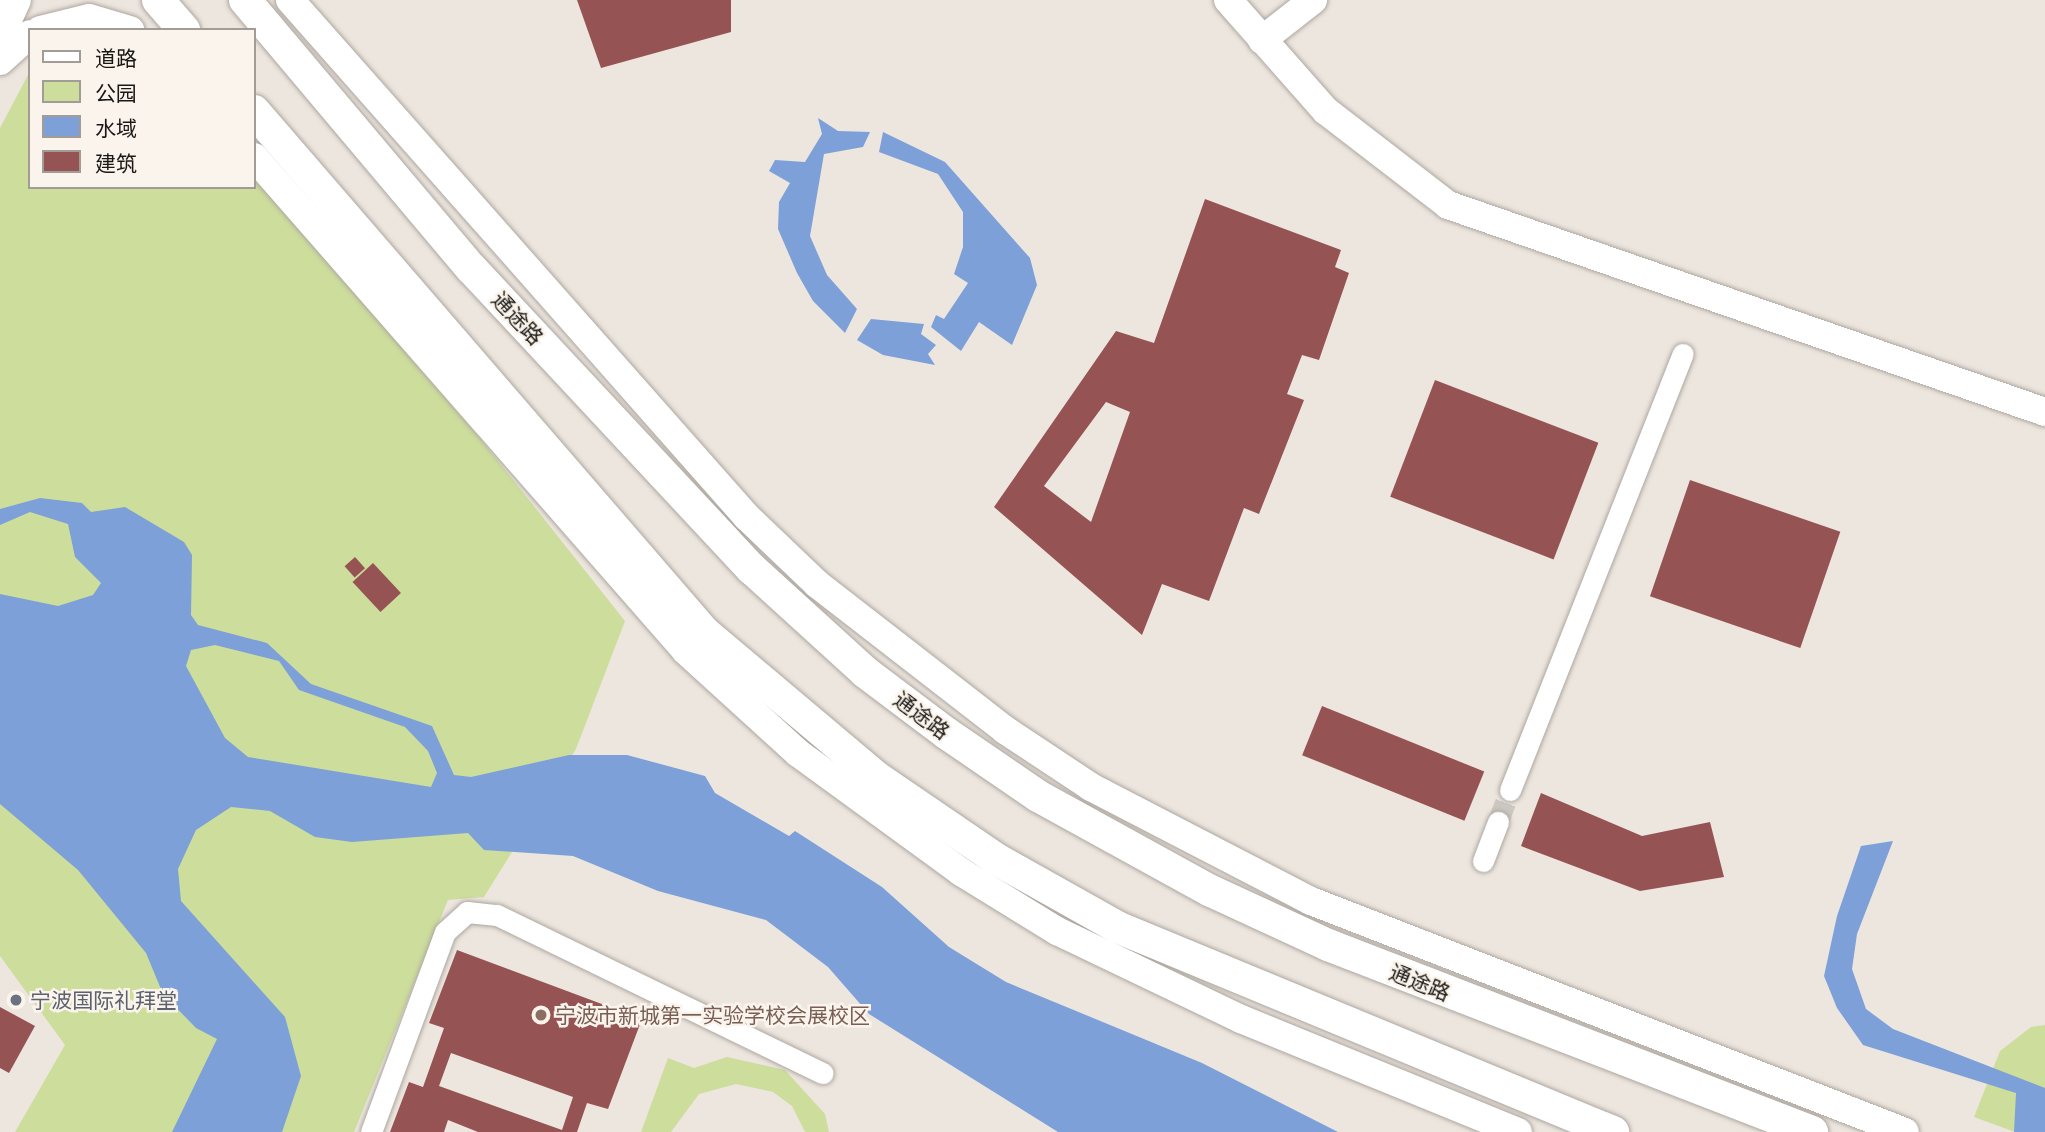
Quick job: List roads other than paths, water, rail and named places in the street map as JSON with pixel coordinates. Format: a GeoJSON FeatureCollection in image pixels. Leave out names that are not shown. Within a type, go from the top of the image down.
{"type":"FeatureCollection","features":[{"type":"Feature","properties":{"kind":"main road"},"geometry":{"type":"LineString","coordinates":[[0,32],[15,0]]}},
{"type":"Feature","properties":{"kind":"main road"},"geometry":{"type":"LineString","coordinates":[[111,0],[133,28]]}},
{"type":"Feature","properties":{"kind":"main road"},"geometry":{"type":"LineString","coordinates":[[158,0],[182,28]]}},
{"type":"Feature","properties":{"kind":"main road","name":"通途路"},"geometry":{"type":"LineString","coordinates":[[245,0],[471,268],[752,569],[866,673],[946,733],[1050,802],[1211,891],[1328,945],[1812,1132]]}},
{"type":"Feature","properties":{"kind":"main road"},"geometry":{"type":"LineString","coordinates":[[290,0],[747,517],[817,584],[1005,730],[1091,787],[1311,901],[1905,1132]]}},
{"type":"Feature","properties":{"kind":"main road"},"geometry":{"type":"LineString","coordinates":[[1228,0],[1326,111],[1448,205],[2045,412]]}},
{"type":"Feature","properties":{"kind":"main road"},"geometry":{"type":"LineString","coordinates":[[1262,40],[1313,0]]}},
{"type":"Feature","properties":{"kind":"main road"},"geometry":{"type":"LineString","coordinates":[[48,28],[89,18],[123,28]]}},
{"type":"Feature","properties":{"kind":"main road"},"geometry":{"type":"LineString","coordinates":[[0,61],[28,36]]}},
{"type":"Feature","properties":{"kind":"main road"},"geometry":{"type":"LineString","coordinates":[[256,113],[704,632],[876,777],[996,859],[1117,926],[1613,1132]]}},
{"type":"Feature","properties":{"kind":"main road"},"geometry":{"type":"LineString","coordinates":[[256,159],[686,651],[798,753],[961,873],[1057,931],[1241,1019],[1518,1132]]}},
{"type":"Feature","properties":{"kind":"street"},"geometry":{"type":"LineString","coordinates":[[1510,790],[1683,354]]}},
{"type":"Feature","properties":{"kind":"street"},"geometry":{"type":"LineString","coordinates":[[1482,861],[1498,822]]}},
{"type":"Feature","properties":{"kind":"street"},"geometry":{"type":"LineString","coordinates":[[371,1132],[445,932],[467,912],[497,915],[822,1073]]}},
{"type":"Feature","properties":{"kind":"water"},"geometry":{"type":"Polygon","coordinates":[[[818,118],[838,131],[870,132],[863,147],[824,154],[810,236],[827,275],[857,309],[845,333],[813,301],[797,273],[778,229],[779,202],[790,183],[769,171],[775,160],[805,162],[822,134],[818,118]]]}},
{"type":"Feature","properties":{"kind":"water"},"geometry":{"type":"Polygon","coordinates":[[[883,132],[945,162],[1030,258],[1037,285],[1012,345],[979,322],[961,351],[931,327],[936,315],[944,319],[968,283],[954,274],[963,247],[963,212],[938,174],[879,152],[883,132]]]}},
{"type":"Feature","properties":{"kind":"water"},"geometry":{"type":"Polygon","coordinates":[[[871,319],[924,324],[921,334],[936,345],[928,354],[935,365],[883,355],[857,340],[871,319]]]}},
{"type":"Feature","properties":{"kind":"water"},"geometry":{"type":"Polygon","coordinates":[[[40,498],[82,503],[91,512],[125,507],[184,542],[192,555],[191,615],[198,625],[267,643],[311,684],[432,726],[454,775],[471,777],[569,755],[627,755],[705,776],[715,793],[789,836],[795,831],[882,887],[949,947],[1006,982],[1202,1063],[1338,1132],[1058,1132],[869,1014],[828,967],[766,920],[658,891],[573,856],[484,850],[468,833],[352,842],[315,837],[270,811],[231,807],[196,830],[178,869],[181,901],[285,1017],[301,1076],[282,1132],[172,1132],[217,1039],[196,1028],[163,994],[146,953],[78,870],[0,804],[0,594],[58,606],[93,595],[101,583],[75,557],[68,524],[30,512],[0,525],[0,509],[40,498]],[[215,645],[191,650],[186,666],[225,738],[248,757],[431,787],[437,773],[428,751],[405,727],[299,690],[279,661],[215,645]]]}},
{"type":"Feature","properties":{"kind":"water"},"geometry":{"type":"Polygon","coordinates":[[[1893,841],[1857,934],[1852,969],[1866,1009],[1893,1029],[2045,1088],[2045,1132],[2014,1132],[2016,1093],[1863,1045],[1837,1008],[1824,976],[1837,916],[1861,846],[1893,841]]]}},
{"type":"Feature","properties":{"kind":"tunnel"},"geometry":{"type":"LineString","coordinates":[[1498,822],[1510,790]]}},
{"type":"Feature","properties":{"kind":"place","name":"宁波国际礼拜堂"},"geometry":{"type":"Point","coordinates":[16,1000]}},
{"type":"Feature","properties":{"kind":"place","name":"宁波市新城第一实验学校会展校区"},"geometry":{"type":"Point","coordinates":[541,1015]}}]}
